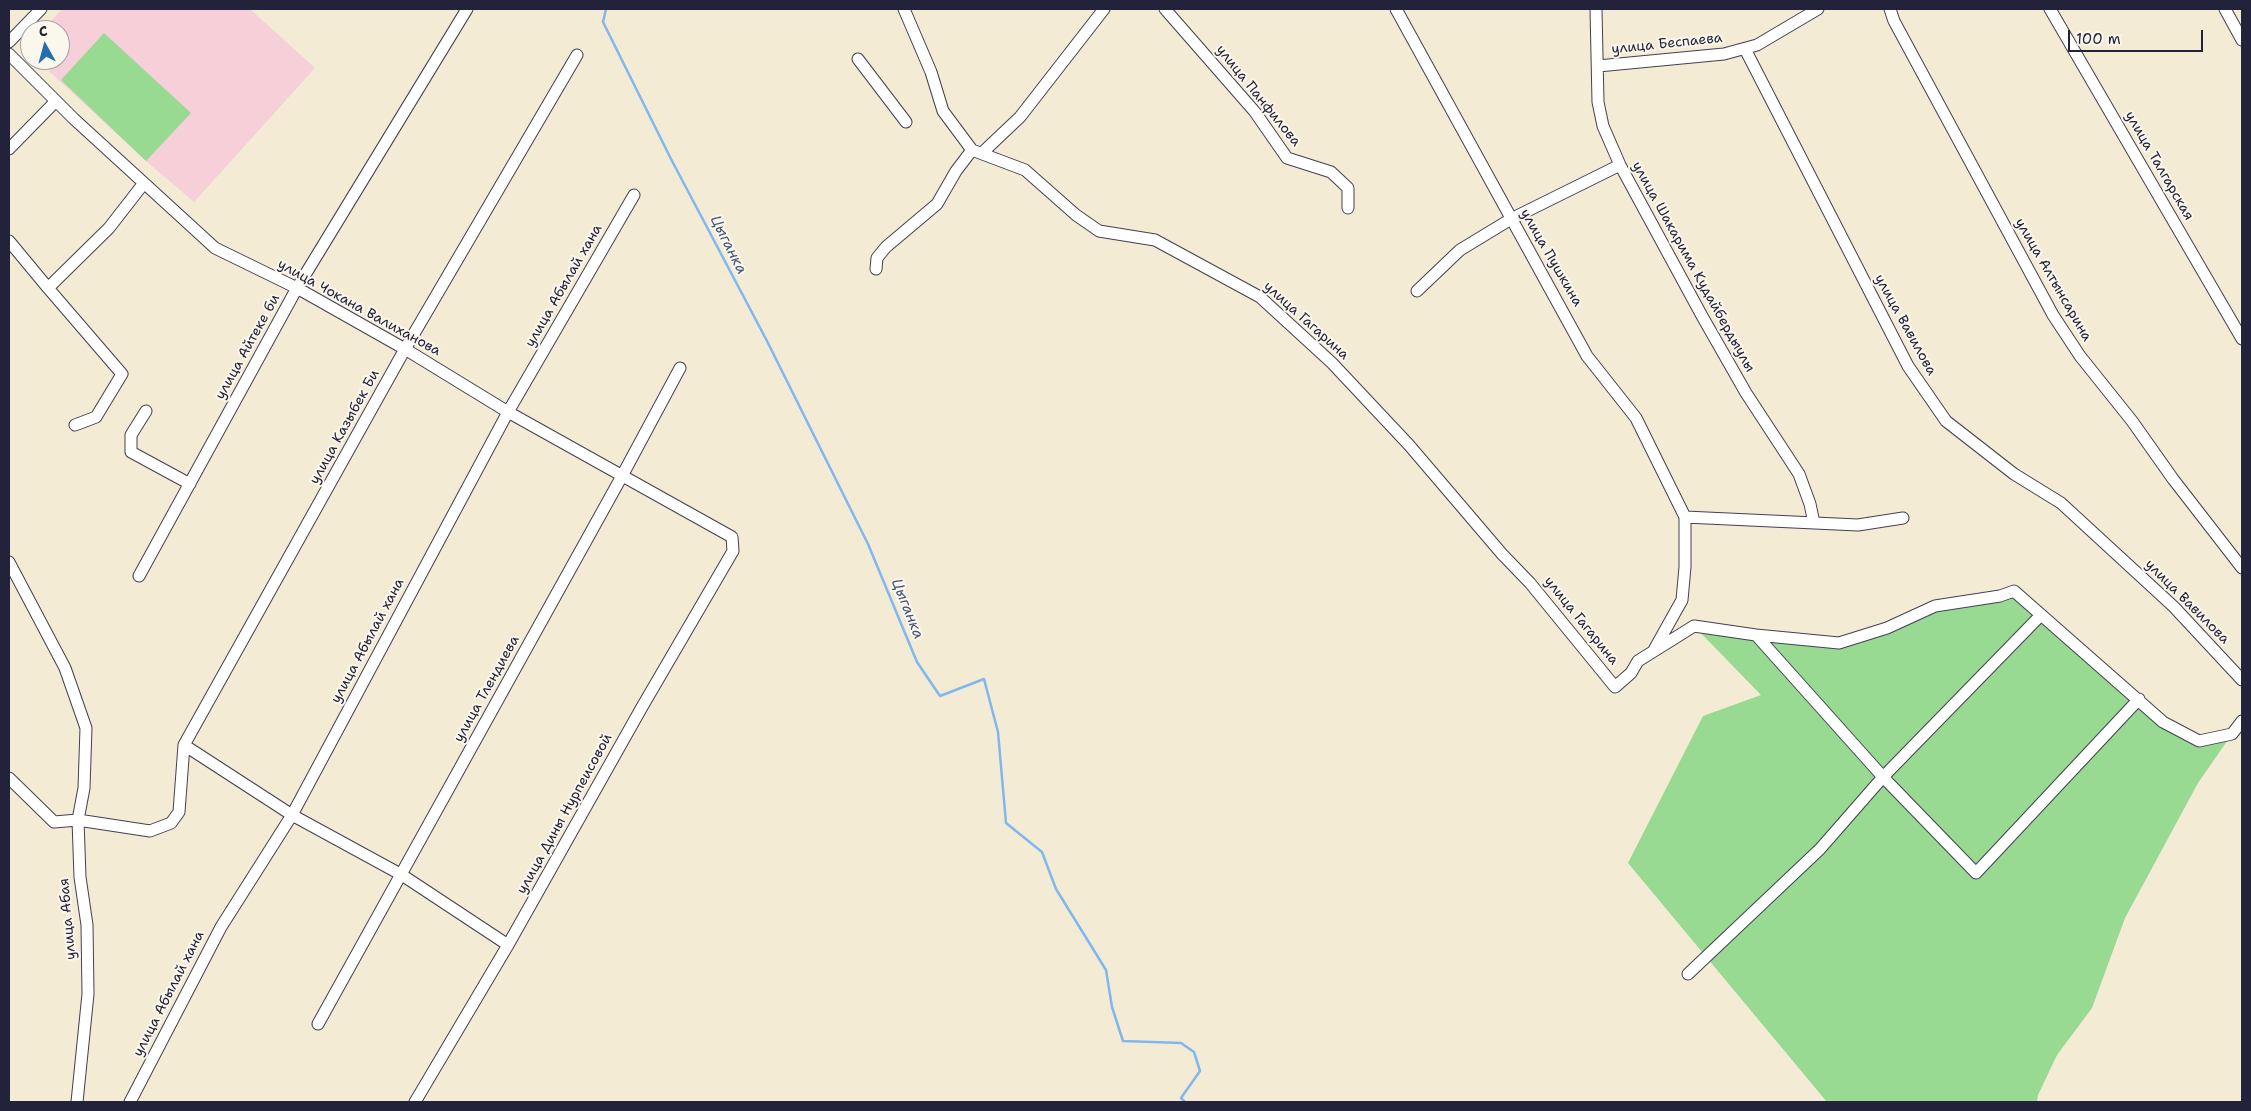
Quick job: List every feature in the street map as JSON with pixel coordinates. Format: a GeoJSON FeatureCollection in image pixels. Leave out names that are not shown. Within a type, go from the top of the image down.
{"type":"FeatureCollection","features":[{"type":"Feature","properties":{"kind":"street"},"geometry":{"type":"LineString","coordinates":[[9,42],[41,9]]}},
{"type":"Feature","properties":{"kind":"street","name":"улица Айтеке би"},"geometry":{"type":"LineString","coordinates":[[139,576],[298,288],[467,9]]}},
{"type":"Feature","properties":{"kind":"street"},"geometry":{"type":"LineString","coordinates":[[904,9],[932,72],[943,111],[977,152]]}},
{"type":"Feature","properties":{"kind":"street"},"geometry":{"type":"LineString","coordinates":[[876,269],[877,258],[886,248],[937,204],[956,170],[1020,117],[1104,9]]}},
{"type":"Feature","properties":{"kind":"street","name":"улица Панфилова"},"geometry":{"type":"LineString","coordinates":[[1165,9],[1255,112],[1287,158],[1331,172],[1348,188],[1348,208]]}},
{"type":"Feature","properties":{"kind":"street","name":"улица Пушкина"},"geometry":{"type":"LineString","coordinates":[[1396,9],[1511,219],[1545,276],[1587,356],[1636,418],[1685,517],[1685,567],[1682,600],[1653,653]]}},
{"type":"Feature","properties":{"kind":"street","name":"улица Шакарима Кудайбердыулы"},"geometry":{"type":"LineString","coordinates":[[1596,9],[1598,102],[1603,126],[1620,165],[1746,393],[1799,474],[1810,504],[1814,523]]}},
{"type":"Feature","properties":{"kind":"street","name":"улица Беспаева"},"geometry":{"type":"LineString","coordinates":[[1598,66],[1724,54],[1745,49],[1757,45],[1815,9]]}},
{"type":"Feature","properties":{"kind":"street","name":"улица Алтынсарина"},"geometry":{"type":"LineString","coordinates":[[1890,9],[1894,21],[2053,315],[2080,356],[2132,421],[2173,479],[2242,568]]}},
{"type":"Feature","properties":{"kind":"street","name":"улица Талгарская"},"geometry":{"type":"LineString","coordinates":[[2050,9],[2242,338]]}},
{"type":"Feature","properties":{"kind":"street"},"geometry":{"type":"LineString","coordinates":[[2225,9],[2242,40]]}},
{"type":"Feature","properties":{"kind":"street","name":"улица Вавилова"},"geometry":{"type":"LineString","coordinates":[[1745,49],[1908,366],[1946,421],[2014,474],[2061,503],[2174,607],[2242,680]]}},
{"type":"Feature","properties":{"kind":"street","name":"улица Чокана Валиханова"},"geometry":{"type":"LineString","coordinates":[[9,54],[56,101],[215,248],[298,288],[405,349],[508,412],[732,537]]}},
{"type":"Feature","properties":{"kind":"street","name":"улица Казыбек Би"},"geometry":{"type":"LineString","coordinates":[[78,820],[150,831],[171,823],[179,812],[184,745],[405,349],[576,55]]}},
{"type":"Feature","properties":{"kind":"street"},"geometry":{"type":"LineString","coordinates":[[858,59],[906,122]]}},
{"type":"Feature","properties":{"kind":"street"},"geometry":{"type":"LineString","coordinates":[[9,149],[56,101]]}},
{"type":"Feature","properties":{"kind":"street","name":"улица Гагарина"},"geometry":{"type":"LineString","coordinates":[[977,152],[1025,170],[1076,215],[1099,231],[1155,240],[1260,297],[1332,363],[1409,445],[1502,554],[1530,583],[1615,687],[1631,673],[1638,661],[1653,653]]}},
{"type":"Feature","properties":{"kind":"street"},"geometry":{"type":"LineString","coordinates":[[1417,291],[1460,250],[1511,219],[1620,165]]}},
{"type":"Feature","properties":{"kind":"street"},"geometry":{"type":"LineString","coordinates":[[48,288],[109,228],[144,183]]}},
{"type":"Feature","properties":{"kind":"street","name":"улица Абылай хана"},"geometry":{"type":"LineString","coordinates":[[130,1102],[221,926],[292,815],[508,412],[634,195]]}},
{"type":"Feature","properties":{"kind":"street"},"geometry":{"type":"LineString","coordinates":[[9,241],[122,374],[96,417],[75,425]]}},
{"type":"Feature","properties":{"kind":"street","name":"улица Тлендиева"},"geometry":{"type":"LineString","coordinates":[[318,1024],[402,875],[680,368]]}},
{"type":"Feature","properties":{"kind":"street"},"geometry":{"type":"LineString","coordinates":[[146,411],[131,435],[131,452],[190,484]]}},
{"type":"Feature","properties":{"kind":"street"},"geometry":{"type":"LineString","coordinates":[[1685,517],[1858,525],[1904,518]]}},
{"type":"Feature","properties":{"kind":"street","name":"улица Дины Нурпеисовой"},"geometry":{"type":"LineString","coordinates":[[415,1102],[508,945],[733,550],[732,537]]}},
{"type":"Feature","properties":{"kind":"street","name":"улица Абая"},"geometry":{"type":"LineString","coordinates":[[9,562],[65,668],[86,728],[84,788],[78,820],[80,877],[87,926],[88,994],[77,1102]]}},
{"type":"Feature","properties":{"kind":"street"},"geometry":{"type":"LineString","coordinates":[[1653,653],[1694,626],[1756,635],[1839,643],[1887,628],[1935,606],[2000,596],[2014,591],[2163,722],[2199,741],[2232,734],[2242,722]]}},
{"type":"Feature","properties":{"kind":"street"},"geometry":{"type":"LineString","coordinates":[[1688,974],[1820,850],[1883,777],[2041,615]]}},
{"type":"Feature","properties":{"kind":"street"},"geometry":{"type":"LineString","coordinates":[[1756,635],[1883,777],[1976,873],[2139,699]]}},
{"type":"Feature","properties":{"kind":"street"},"geometry":{"type":"LineString","coordinates":[[184,745],[292,815],[402,875],[508,945]]}},
{"type":"Feature","properties":{"kind":"street"},"geometry":{"type":"LineString","coordinates":[[9,778],[54,822],[78,820]]}},
{"type":"Feature","properties":{"kind":"shaded area"},"geometry":{"type":"Polygon","coordinates":[[[62,9],[250,9],[315,68],[194,202],[146,161],[48,70],[70,70],[70,20],[52,20],[62,9]]]}},
{"type":"Feature","properties":{"kind":"green space"},"geometry":{"type":"Polygon","coordinates":[[[104,33],[191,113],[146,161],[61,80],[104,33]]]}},
{"type":"Feature","properties":{"kind":"green space"},"geometry":{"type":"Polygon","coordinates":[[[2014,591],[2139,699],[2199,741],[2232,734],[2198,783],[2125,918],[2092,1008],[2057,1055],[2038,1095],[2037,1102],[1827,1102],[1628,863],[1703,716],[1761,695],[1694,626],[1839,643],[1935,606],[2014,591]]]}},
{"type":"Feature","properties":{"kind":"waterway","name":"Цыганка"},"geometry":{"type":"LineString","coordinates":[[606,9],[603,22],[671,159],[767,341],[868,544],[917,662],[940,696],[984,679],[998,732],[1006,823],[1042,852],[1056,889],[1106,970],[1112,1007],[1123,1041],[1181,1043],[1194,1052],[1200,1071],[1181,1098],[1185,1102]]}}]}
